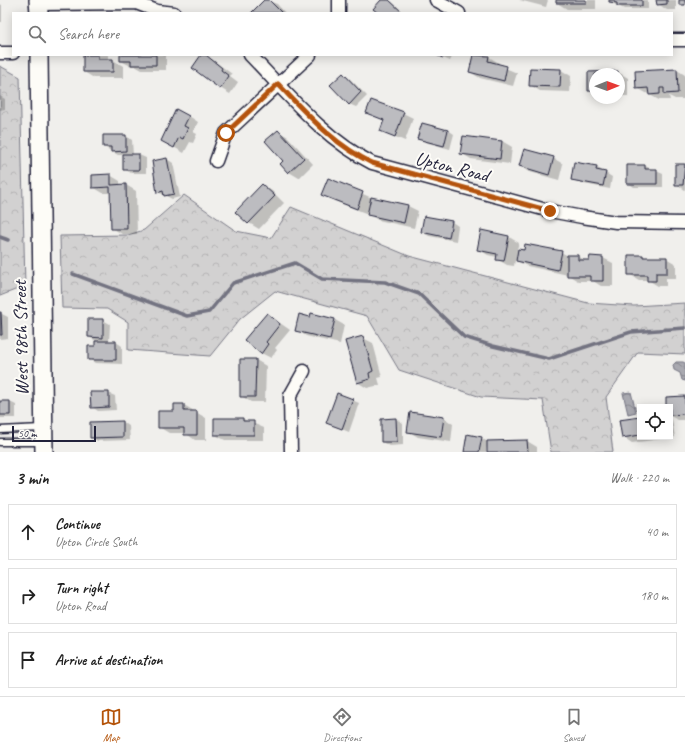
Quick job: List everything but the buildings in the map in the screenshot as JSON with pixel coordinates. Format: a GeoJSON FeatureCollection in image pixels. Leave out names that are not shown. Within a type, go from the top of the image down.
{"type":"FeatureCollection","features":[{"type":"Feature","properties":{"kind":"street"},"geometry":{"type":"LineString","coordinates":[[339,0],[339,12]]}},
{"type":"Feature","properties":{"kind":"street"},"geometry":{"type":"LineString","coordinates":[[436,0],[457,12]]}},
{"type":"Feature","properties":{"kind":"street"},"geometry":{"type":"LineString","coordinates":[[38,6],[136,3],[170,12]]}},
{"type":"Feature","properties":{"kind":"street"},"geometry":{"type":"LineString","coordinates":[[673,40],[685,40]]}},
{"type":"Feature","properties":{"kind":"street"},"geometry":{"type":"LineString","coordinates":[[0,53],[12,53]]}},
{"type":"Feature","properties":{"kind":"street","name":"West 98th Street"},"geometry":{"type":"LineString","coordinates":[[39,56],[44,441]]}},
{"type":"Feature","properties":{"kind":"street","name":"Upton Road"},"geometry":{"type":"LineString","coordinates":[[251,56],[334,141],[352,154],[372,163],[543,209],[582,217],[616,222],[685,223]]}},
{"type":"Feature","properties":{"kind":"street"},"geometry":{"type":"LineString","coordinates":[[216,161],[226,133],[309,56]]}},
{"type":"Feature","properties":{"kind":"street"},"geometry":{"type":"LineString","coordinates":[[291,452],[290,396],[304,371]]}},
{"type":"Feature","properties":{"kind":"lane"},"geometry":{"type":"LineString","coordinates":[[0,430],[44,441]]}},
{"type":"Feature","properties":{"kind":"lane"},"geometry":{"type":"LineString","coordinates":[[0,442],[44,441]]}},
{"type":"Feature","properties":{"kind":"green space"},"geometry":{"type":"Polygon","coordinates":[[[0,66],[20,77],[25,286],[0,296],[0,66]]]}},
{"type":"Feature","properties":{"kind":"green space"},"geometry":{"type":"Polygon","coordinates":[[[184,195],[236,231],[271,238],[291,207],[409,256],[588,303],[634,306],[685,303],[685,354],[638,352],[606,397],[613,452],[551,452],[543,400],[481,397],[399,370],[367,316],[275,291],[240,319],[210,356],[128,350],[128,322],[107,309],[62,308],[60,236],[128,235],[144,230],[184,195]]]}},
{"type":"Feature","properties":{"kind":"water"},"geometry":{"type":"Polygon","coordinates":[[[676,362],[685,363],[685,381],[682,380],[680,373],[674,370],[673,365],[676,362]]]}},
{"type":"Feature","properties":{"kind":"water"},"geometry":{"type":"Polygon","coordinates":[[[631,392],[636,412],[628,414],[623,393],[631,392]]]}},
{"type":"Feature","properties":{"kind":"waterway"},"geometry":{"type":"LineString","coordinates":[[0,237],[8,240]]}},
{"type":"Feature","properties":{"kind":"waterway"},"geometry":{"type":"LineString","coordinates":[[73,274],[187,316],[209,312],[233,283],[295,263],[322,279],[385,282],[419,294],[464,337],[493,346],[549,359],[631,332],[685,328]]}},
{"type":"Feature","properties":{"kind":"route"},"geometry":{"type":"LineString","coordinates":[[226,133],[278,84],[318,126],[334,141],[352,154],[392,170],[550,211]]}}]}
